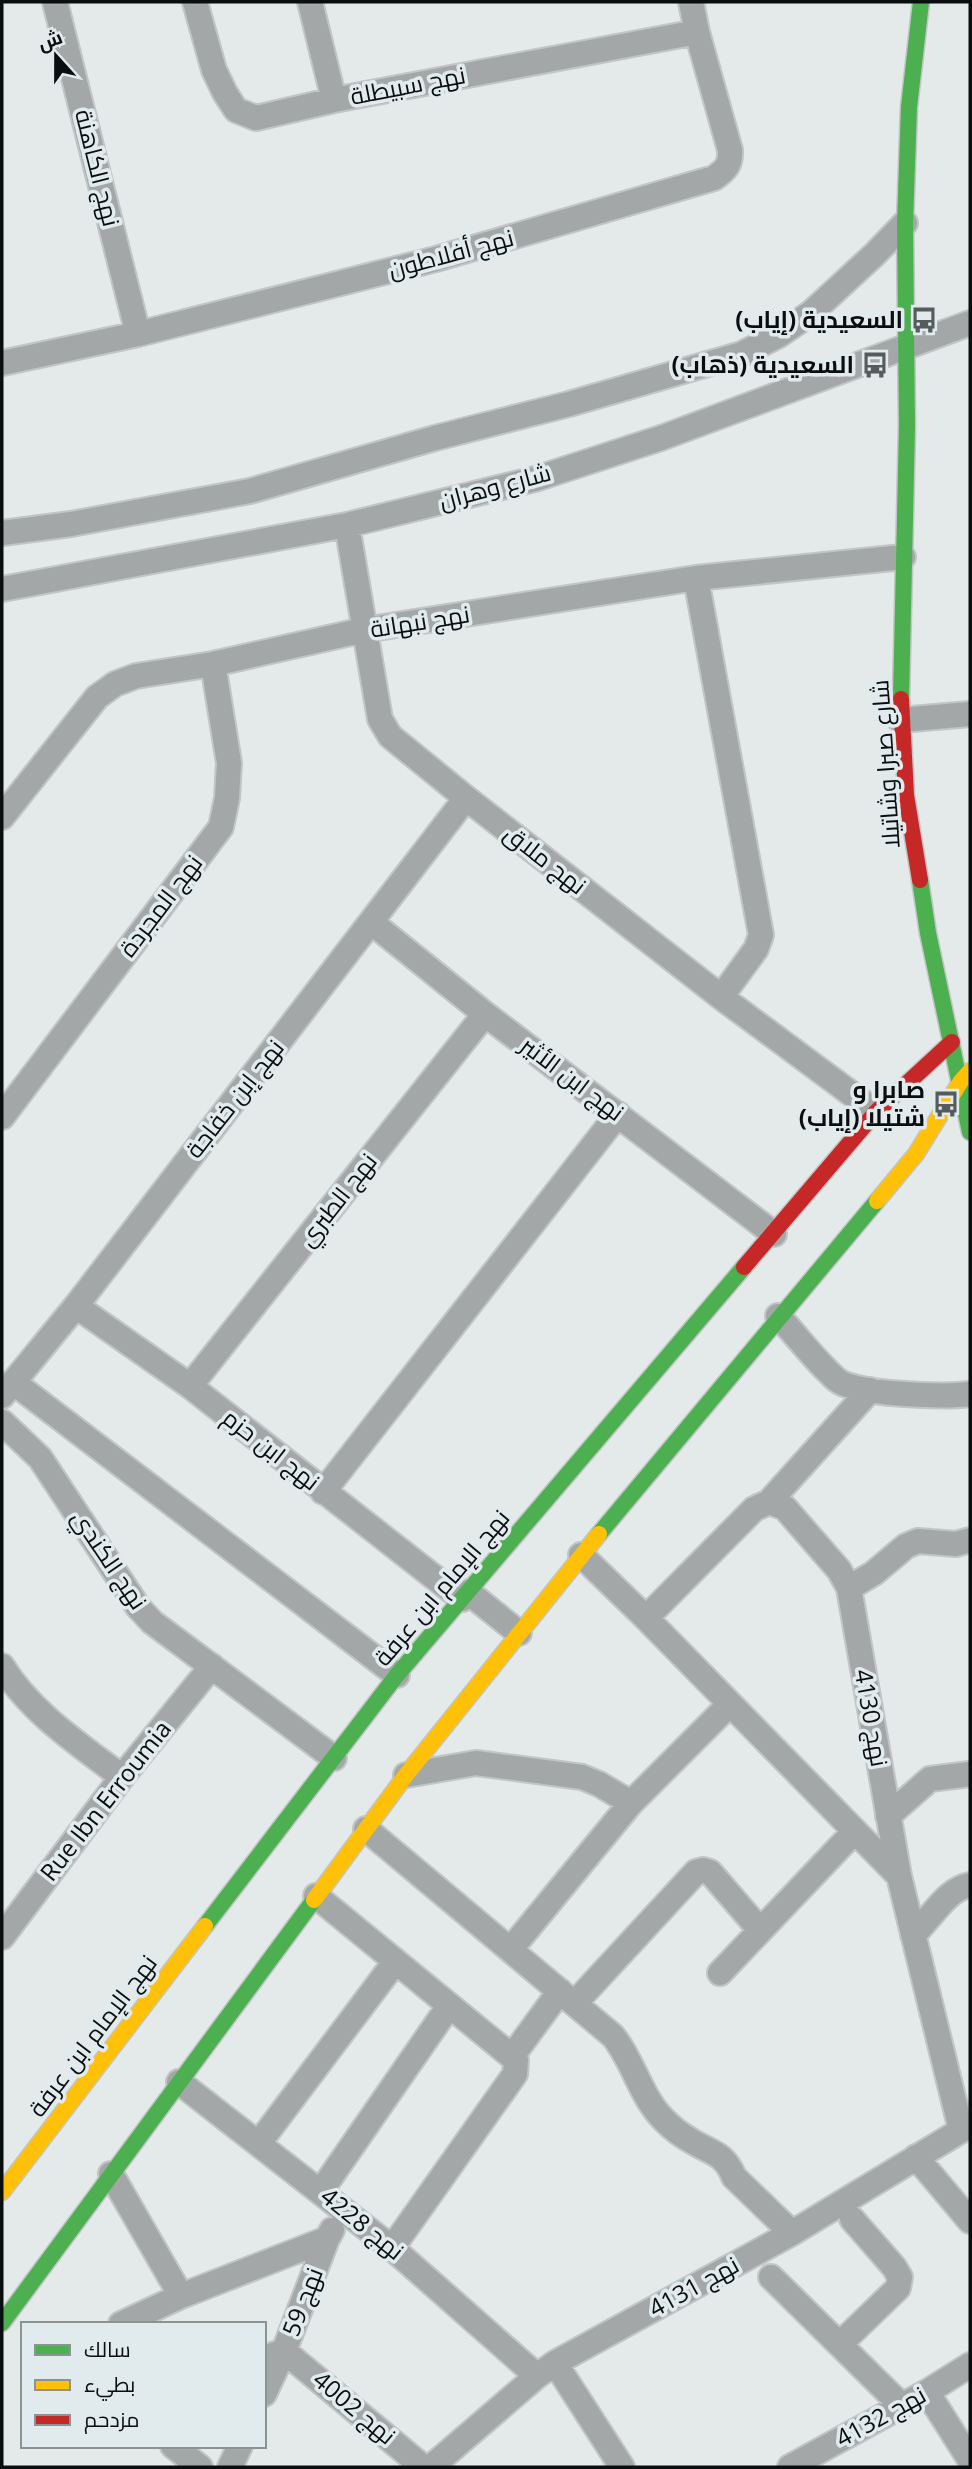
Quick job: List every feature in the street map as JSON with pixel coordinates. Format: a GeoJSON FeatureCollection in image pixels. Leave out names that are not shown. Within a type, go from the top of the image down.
{"type":"FeatureCollection","features":[{"type":"Feature","properties":{"kind":"street","name":"نهج الكاهنة"},"geometry":{"type":"LineString","coordinates":[[55,2],[138,334]]}},
{"type":"Feature","properties":{"kind":"street","name":"نهج سبيطلة"},"geometry":{"type":"LineString","coordinates":[[195,2],[214,70],[236,110],[256,118],[334,100],[697,32]]}},
{"type":"Feature","properties":{"kind":"street"},"geometry":{"type":"LineString","coordinates":[[310,2],[334,100]]}},
{"type":"Feature","properties":{"kind":"street","name":"نهج أفلاطون"},"geometry":{"type":"LineString","coordinates":[[2,363],[138,334],[436,260],[714,177],[723,172],[731,162],[730,150],[691,2]]}},
{"type":"Feature","properties":{"kind":"street","name":"شارع صبرا وشاتيلا"},"geometry":{"type":"LineString","coordinates":[[921,2],[909,107],[905,223],[906,346],[900,720],[905,795],[928,933],[952,1042],[966,1076],[970,1132]]}},
{"type":"Feature","properties":{"kind":"street"},"geometry":{"type":"LineString","coordinates":[[2,533],[71,524],[250,491],[742,354],[779,335],[811,313],[905,223]]}},
{"type":"Feature","properties":{"kind":"street","name":"شارع وهران"},"geometry":{"type":"LineString","coordinates":[[2,589],[347,525],[547,475],[661,438],[970,323]]}},
{"type":"Feature","properties":{"kind":"street","name":"نهج ملاق"},"geometry":{"type":"LineString","coordinates":[[347,525],[380,719],[390,736],[721,997],[876,1112]]}},
{"type":"Feature","properties":{"kind":"street","name":"نهج نبهانة"},"geometry":{"type":"LineString","coordinates":[[2,817],[97,697],[115,684],[136,676],[213,664],[364,630],[696,578],[903,557]]}},
{"type":"Feature","properties":{"kind":"street"},"geometry":{"type":"LineString","coordinates":[[696,578],[761,935],[756,949],[721,997]]}},
{"type":"Feature","properties":{"kind":"street","name":"نهج المجردة"},"geometry":{"type":"LineString","coordinates":[[2,1116],[221,827],[227,798],[229,763],[213,664]]}},
{"type":"Feature","properties":{"kind":"street"},"geometry":{"type":"LineString","coordinates":[[900,720],[970,715]]}},
{"type":"Feature","properties":{"kind":"street","name":"نهج إبن خفاجة"},"geometry":{"type":"LineString","coordinates":[[7,1389],[76,1306],[466,798]]}},
{"type":"Feature","properties":{"kind":"street","name":"نهج ابن الأثير"},"geometry":{"type":"LineString","coordinates":[[371,922],[485,1014],[774,1234]]}},
{"type":"Feature","properties":{"kind":"street","name":"نهج الطبري"},"geometry":{"type":"LineString","coordinates":[[190,1386],[485,1014]]}},
{"type":"Feature","properties":{"kind":"street","name":"نهج الإمام ابن عرفة"},"geometry":{"type":"LineString","coordinates":[[6,2178],[397,1675],[876,1112],[952,1042]]}},
{"type":"Feature","properties":{"kind":"street"},"geometry":{"type":"LineString","coordinates":[[9,2326],[111,2174],[406,1775],[581,1555],[916,1154],[966,1076]]}},
{"type":"Feature","properties":{"kind":"street"},"geometry":{"type":"LineString","coordinates":[[323,1492],[618,1114]]}},
{"type":"Feature","properties":{"kind":"street","name":"نهج ابن حزم"},"geometry":{"type":"LineString","coordinates":[[76,1306],[190,1386],[323,1492],[519,1633]]}},
{"type":"Feature","properties":{"kind":"street"},"geometry":{"type":"LineString","coordinates":[[778,1317],[839,1381],[855,1389],[945,1397],[970,1394]]}},
{"type":"Feature","properties":{"kind":"street"},"geometry":{"type":"LineString","coordinates":[[7,1389],[397,1675]]}},
{"type":"Feature","properties":{"kind":"street"},"geometry":{"type":"LineString","coordinates":[[646,1618],[754,1510],[769,1502],[870,1390]]}},
{"type":"Feature","properties":{"kind":"street","name":"نهج الكندي"},"geometry":{"type":"LineString","coordinates":[[2,1422],[40,1458],[138,1607],[152,1622],[334,1758]]}},
{"type":"Feature","properties":{"kind":"street","name":"نهج 4130"},"geometry":{"type":"LineString","coordinates":[[769,1502],[785,1508],[839,1570],[849,1588],[899,1876],[966,2128]]}},
{"type":"Feature","properties":{"kind":"street"},"geometry":{"type":"LineString","coordinates":[[849,1588],[874,1573],[906,1546],[918,1541],[956,1544],[970,1540]]}},
{"type":"Feature","properties":{"kind":"street"},"geometry":{"type":"LineString","coordinates":[[581,1555],[899,1876]]}},
{"type":"Feature","properties":{"kind":"street","name":"Rue Ibn Erroumia"},"geometry":{"type":"LineString","coordinates":[[2,1937],[122,1777],[212,1666]]}},
{"type":"Feature","properties":{"kind":"street"},"geometry":{"type":"LineString","coordinates":[[5,1682],[122,1777]]}},
{"type":"Feature","properties":{"kind":"street"},"geometry":{"type":"LineString","coordinates":[[511,1949],[631,1803],[730,1703]]}},
{"type":"Feature","properties":{"kind":"street"},"geometry":{"type":"LineString","coordinates":[[406,1775],[476,1763],[582,1777],[631,1803]]}},
{"type":"Feature","properties":{"kind":"street"},"geometry":{"type":"LineString","coordinates":[[888,1816],[930,1779],[970,1774]]}},
{"type":"Feature","properties":{"kind":"street"},"geometry":{"type":"LineString","coordinates":[[366,1829],[511,1949],[619,2044],[645,2096],[664,2120],[690,2141],[716,2153],[730,2166],[734,2177],[792,2233]]}},
{"type":"Feature","properties":{"kind":"street"},"geometry":{"type":"LineString","coordinates":[[720,1973],[855,1831]]}},
{"type":"Feature","properties":{"kind":"street"},"geometry":{"type":"LineString","coordinates":[[513,2055],[567,1997],[696,1872],[710,1872],[760,1930]]}},
{"type":"Feature","properties":{"kind":"street"},"geometry":{"type":"LineString","coordinates":[[913,1935],[952,1894],[962,1886],[970,1885]]}},
{"type":"Feature","properties":{"kind":"street"},"geometry":{"type":"LineString","coordinates":[[316,1896],[516,2060],[514,2074],[392,2248]]}},
{"type":"Feature","properties":{"kind":"street"},"geometry":{"type":"LineString","coordinates":[[259,2143],[395,1962]]}},
{"type":"Feature","properties":{"kind":"street"},"geometry":{"type":"LineString","coordinates":[[321,2191],[449,2006]]}},
{"type":"Feature","properties":{"kind":"street","name":"نهج 4228"},"geometry":{"type":"LineString","coordinates":[[179,2082],[546,2370],[622,2467]]}},
{"type":"Feature","properties":{"kind":"street","name":"نهج 4131"},"geometry":{"type":"LineString","coordinates":[[431,2467],[546,2370],[792,2233],[966,2128]]}},
{"type":"Feature","properties":{"kind":"street"},"geometry":{"type":"LineString","coordinates":[[916,2157],[970,2221]]}},
{"type":"Feature","properties":{"kind":"street"},"geometry":{"type":"LineString","coordinates":[[111,2174],[181,2296]]}},
{"type":"Feature","properties":{"kind":"street","name":"نهج 59"},"geometry":{"type":"LineString","coordinates":[[266,2386],[274,2354],[327,2239],[344,2211]]}},
{"type":"Feature","properties":{"kind":"street"},"geometry":{"type":"LineString","coordinates":[[839,2344],[898,2288],[900,2277],[852,2219]]}},
{"type":"Feature","properties":{"kind":"street"},"geometry":{"type":"LineString","coordinates":[[125,2322],[181,2296],[327,2239]]}},
{"type":"Feature","properties":{"kind":"street"},"geometry":{"type":"LineString","coordinates":[[771,2277],[902,2406]]}},
{"type":"Feature","properties":{"kind":"street","name":"نهج 4002"},"geometry":{"type":"LineString","coordinates":[[274,2354],[423,2467]]}},
{"type":"Feature","properties":{"kind":"street","name":"نهج 4132"},"geometry":{"type":"LineString","coordinates":[[804,2464],[970,2365]]}},
{"type":"Feature","properties":{"kind":"street"},"geometry":{"type":"LineString","coordinates":[[928,2392],[970,2460]]}},
{"type":"Feature","properties":{"kind":"street"},"geometry":{"type":"LineString","coordinates":[[176,2448],[200,2467]]}},
{"type":"Feature","properties":{"kind":"street"},"geometry":{"type":"LineString","coordinates":[[230,2467],[239,2448]]}},
{"type":"Feature","properties":{"kind":"traffic: fast"},"geometry":{"type":"LineString","coordinates":[[901,699],[907,426],[905,223],[909,107],[921,2]]}},
{"type":"Feature","properties":{"kind":"traffic: fast"},"geometry":{"type":"LineString","coordinates":[[920,880],[928,933],[970,1132]]}},
{"type":"Feature","properties":{"kind":"traffic: fast"},"geometry":{"type":"LineString","coordinates":[[599,1534],[877,1201]]}},
{"type":"Feature","properties":{"kind":"traffic: fast"},"geometry":{"type":"LineString","coordinates":[[205,1926],[397,1675],[744,1267]]}},
{"type":"Feature","properties":{"kind":"traffic: fast"},"geometry":{"type":"LineString","coordinates":[[2,2323],[314,1900]]}},
{"type":"Feature","properties":{"kind":"traffic: slow"},"geometry":{"type":"LineString","coordinates":[[877,1201],[916,1154],[970,1071]]}},
{"type":"Feature","properties":{"kind":"traffic: slow"},"geometry":{"type":"LineString","coordinates":[[314,1900],[406,1775],[599,1534]]}},
{"type":"Feature","properties":{"kind":"traffic: slow"},"geometry":{"type":"LineString","coordinates":[[2,2192],[205,1926]]}},
{"type":"Feature","properties":{"kind":"traffic: jam"},"geometry":{"type":"LineString","coordinates":[[901,699],[906,795],[920,880]]}},
{"type":"Feature","properties":{"kind":"traffic: jam"},"geometry":{"type":"LineString","coordinates":[[744,1267],[876,1112],[952,1042]]}},
{"type":"Feature","properties":{"kind":"place","name":"السعيدية (إياب)"},"geometry":{"type":"Point","coordinates":[924,320]}},
{"type":"Feature","properties":{"kind":"place","name":"السعيدية (ذهاب)"},"geometry":{"type":"Point","coordinates":[875,365]}},
{"type":"Feature","properties":{"kind":"place","name":"صابرا و شتيلا (إياب)"},"geometry":{"type":"Point","coordinates":[946,1104]}}]}
